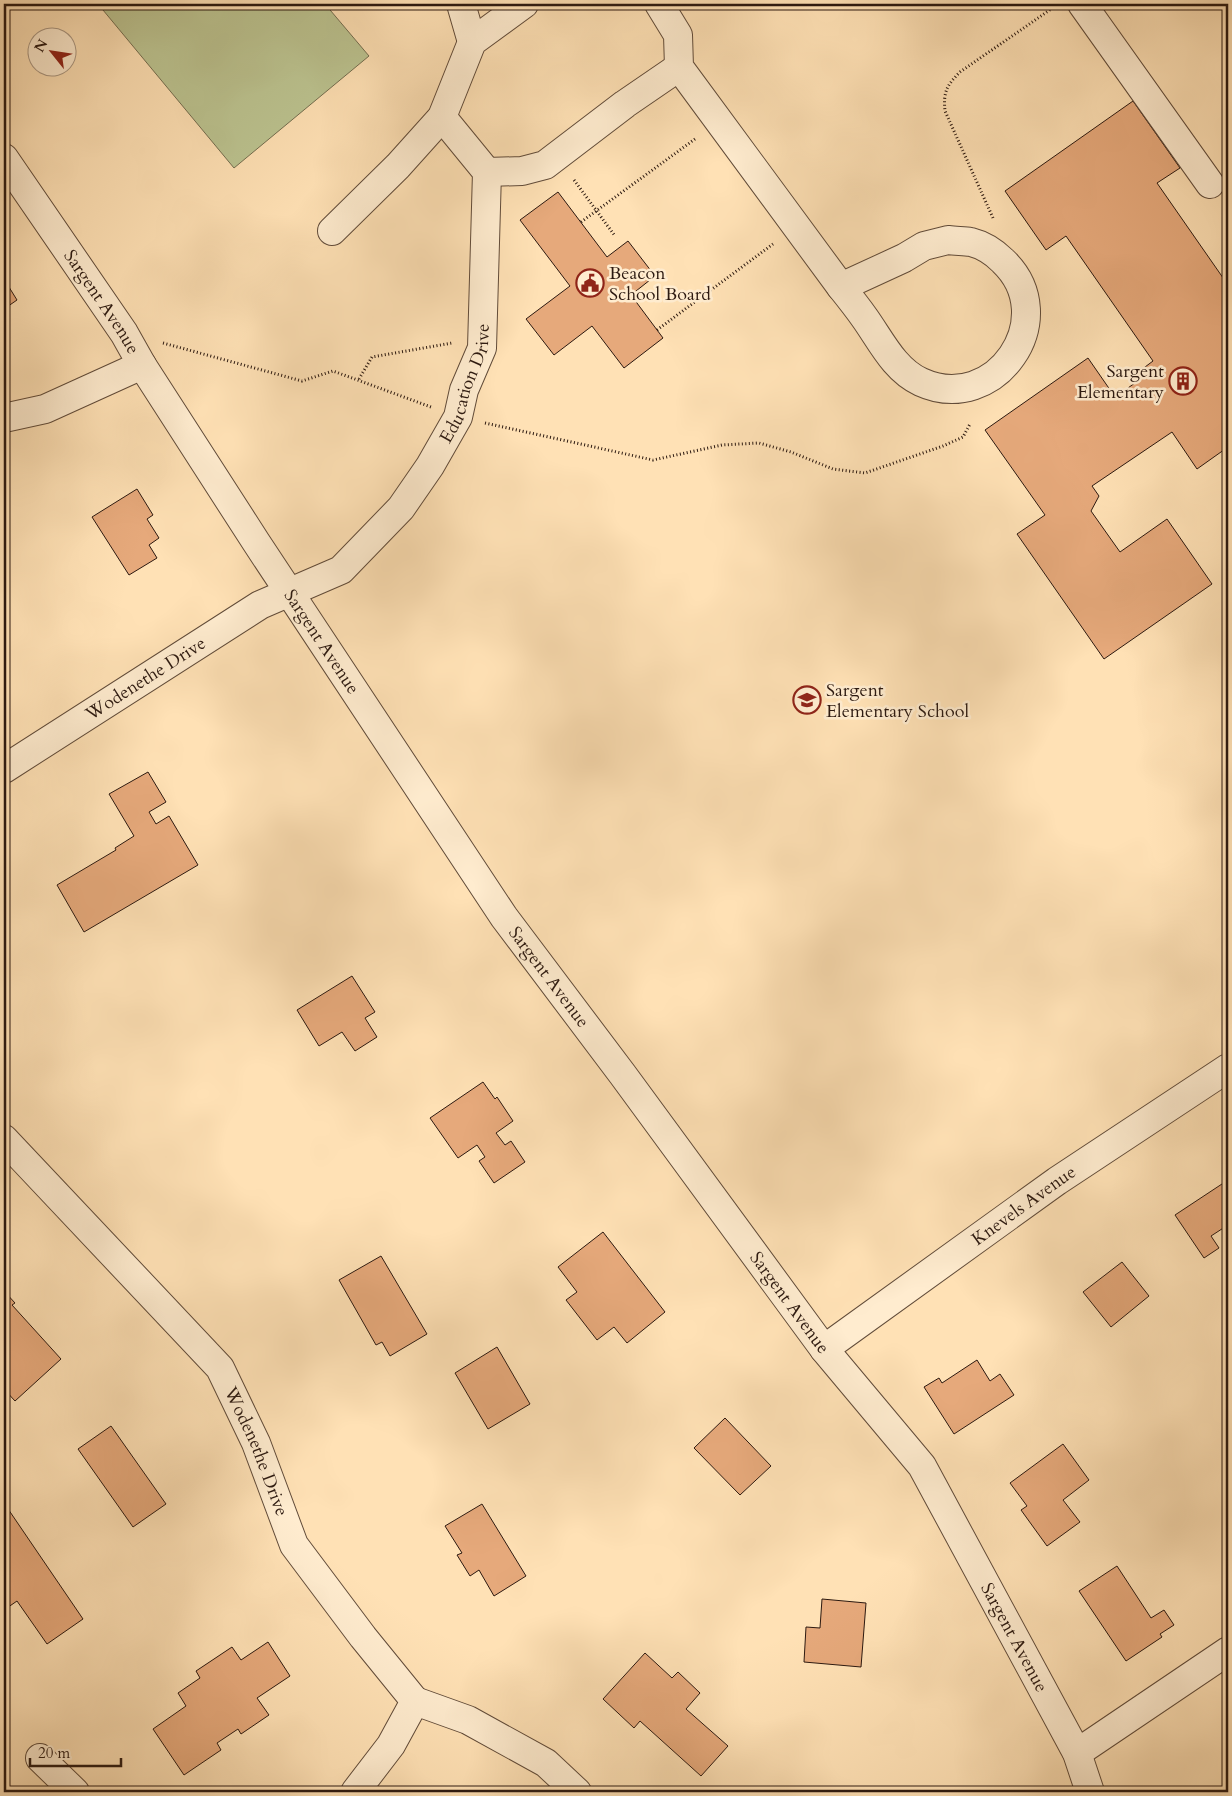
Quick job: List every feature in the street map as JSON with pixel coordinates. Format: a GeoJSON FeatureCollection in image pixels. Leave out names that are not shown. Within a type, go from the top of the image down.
{"type":"FeatureCollection","features":[{"type":"Feature","properties":{"kind":"street"},"geometry":{"type":"LineString","coordinates":[[461,4],[472,42]]}},
{"type":"Feature","properties":{"kind":"street"},"geometry":{"type":"LineString","coordinates":[[332,230],[398,166],[442,117],[472,42],[524,4]]}},
{"type":"Feature","properties":{"kind":"street"},"geometry":{"type":"LineString","coordinates":[[659,4],[678,35],[680,67],[900,368],[921,382],[944,388],[969,387],[992,378],[1010,361],[1022,340],[1027,316],[1023,292],[1012,270],[994,253],[973,243],[948,240],[924,246],[904,258],[841,287]]}},
{"type":"Feature","properties":{"kind":"street"},"geometry":{"type":"LineString","coordinates":[[1082,4],[1210,184]]}},
{"type":"Feature","properties":{"kind":"street"},"geometry":{"type":"LineString","coordinates":[[442,117],[486,172],[522,171],[545,165],[625,104],[680,67]]}},
{"type":"Feature","properties":{"kind":"street","name":"Sargent Avenue"},"geometry":{"type":"LineString","coordinates":[[4,158],[124,333],[142,365],[289,592],[504,917],[623,1075],[824,1349],[922,1466],[1077,1753],[1090,1792]]}},
{"type":"Feature","properties":{"kind":"street","name":"Education Drive"},"geometry":{"type":"LineString","coordinates":[[289,592],[341,570],[401,508],[430,466],[458,417],[464,390],[482,348],[486,172]]}},
{"type":"Feature","properties":{"kind":"street"},"geometry":{"type":"LineString","coordinates":[[4,418],[45,409],[142,365]]}},
{"type":"Feature","properties":{"kind":"street","name":"Wodenethe Drive"},"geometry":{"type":"LineString","coordinates":[[4,768],[260,605],[289,592]]}},
{"type":"Feature","properties":{"kind":"street","name":"Knevels Avenue"},"geometry":{"type":"LineString","coordinates":[[824,1349],[1057,1181],[1228,1068]]}},
{"type":"Feature","properties":{"kind":"street","name":"Wodenethe Drive"},"geometry":{"type":"LineString","coordinates":[[4,1138],[220,1368],[256,1443],[294,1545],[415,1701]]}},
{"type":"Feature","properties":{"kind":"street"},"geometry":{"type":"LineString","coordinates":[[1077,1753],[1228,1651]]}},
{"type":"Feature","properties":{"kind":"street"},"geometry":{"type":"LineString","coordinates":[[355,1792],[391,1746],[415,1701],[468,1720],[546,1763],[577,1792]]}},
{"type":"Feature","properties":{"kind":"street"},"geometry":{"type":"LineString","coordinates":[[40,1758],[75,1792]]}},
{"type":"Feature","properties":{"kind":"path"},"geometry":{"type":"LineString","coordinates":[[994,221],[945,111],[944,98],[949,83],[960,72],[1059,4]]}},
{"type":"Feature","properties":{"kind":"path"},"geometry":{"type":"LineString","coordinates":[[581,222],[720,121]]}},
{"type":"Feature","properties":{"kind":"path"},"geometry":{"type":"LineString","coordinates":[[556,156],[615,236]]}},
{"type":"Feature","properties":{"kind":"path"},"geometry":{"type":"LineString","coordinates":[[657,330],[776,242]]}},
{"type":"Feature","properties":{"kind":"path"},"geometry":{"type":"LineString","coordinates":[[124,333],[302,381],[333,371],[458,417],[654,460],[722,445],[759,443],[791,452],[834,469],[865,473],[964,437],[970,424]]}},
{"type":"Feature","properties":{"kind":"path"},"geometry":{"type":"LineString","coordinates":[[359,380],[372,357],[458,342],[482,348]]}},
{"type":"Feature","properties":{"kind":"green space"},"geometry":{"type":"Polygon","coordinates":[[[98,4],[325,4],[369,56],[234,168],[98,4]]]}},
{"type":"Feature","properties":{"kind":"building","name":"Sargent Elementary"},"geometry":{"type":"Polygon","coordinates":[[[1133,101],[1180,168],[1157,183],[1228,285],[1228,447],[1197,469],[1172,432],[1092,486],[1099,496],[1091,511],[1120,552],[1167,519],[1212,584],[1104,659],[1017,534],[1045,515],[985,430],[1088,358],[1115,397],[1145,376],[1141,370],[1153,361],[1066,236],[1046,250],[1005,191],[1133,101]]]}},
{"type":"Feature","properties":{"kind":"building"},"geometry":{"type":"Polygon","coordinates":[[[558,192],[607,257],[628,241],[655,276],[631,295],[663,338],[624,368],[592,326],[554,355],[526,319],[570,286],[520,220],[558,192]]]}},
{"type":"Feature","properties":{"kind":"building"},"geometry":{"type":"Polygon","coordinates":[[[4,279],[17,300],[4,309],[4,279]]]}},
{"type":"Feature","properties":{"kind":"building"},"geometry":{"type":"Polygon","coordinates":[[[137,489],[153,515],[147,519],[159,538],[149,545],[157,558],[129,575],[92,517],[137,489]]]}},
{"type":"Feature","properties":{"kind":"building"},"geometry":{"type":"Polygon","coordinates":[[[148,772],[166,802],[149,812],[156,824],[169,816],[198,865],[84,932],[57,885],[116,850],[115,848],[134,836],[109,794],[148,772]]]}},
{"type":"Feature","properties":{"kind":"building"},"geometry":{"type":"Polygon","coordinates":[[[352,976],[375,1012],[365,1018],[377,1037],[355,1051],[342,1032],[319,1046],[297,1010],[352,976]]]}},
{"type":"Feature","properties":{"kind":"building"},"geometry":{"type":"Polygon","coordinates":[[[483,1082],[495,1099],[497,1097],[513,1121],[496,1133],[505,1145],[511,1141],[525,1162],[494,1183],[479,1161],[485,1157],[477,1145],[458,1158],[430,1118],[483,1082]]]}},
{"type":"Feature","properties":{"kind":"building"},"geometry":{"type":"Polygon","coordinates":[[[1228,1180],[1228,1225],[1211,1236],[1219,1248],[1204,1258],[1175,1215],[1228,1180]]]}},
{"type":"Feature","properties":{"kind":"building"},"geometry":{"type":"Polygon","coordinates":[[[603,1232],[665,1312],[627,1343],[614,1327],[597,1340],[566,1300],[577,1292],[558,1267],[603,1232]]]}},
{"type":"Feature","properties":{"kind":"building"},"geometry":{"type":"Polygon","coordinates":[[[381,1256],[427,1334],[390,1356],[382,1342],[376,1345],[339,1280],[381,1256]]]}},
{"type":"Feature","properties":{"kind":"building"},"geometry":{"type":"Polygon","coordinates":[[[1122,1262],[1149,1296],[1111,1327],[1083,1292],[1122,1262]]]}},
{"type":"Feature","properties":{"kind":"building"},"geometry":{"type":"Polygon","coordinates":[[[4,1291],[15,1303],[12,1305],[61,1359],[15,1401],[4,1389],[4,1291]]]}},
{"type":"Feature","properties":{"kind":"building"},"geometry":{"type":"Polygon","coordinates":[[[497,1347],[530,1404],[488,1429],[455,1373],[497,1347]]]}},
{"type":"Feature","properties":{"kind":"building"},"geometry":{"type":"Polygon","coordinates":[[[977,1360],[990,1381],[1000,1374],[1014,1395],[954,1434],[924,1387],[939,1378],[942,1383],[977,1360]]]}},
{"type":"Feature","properties":{"kind":"building"},"geometry":{"type":"Polygon","coordinates":[[[725,1418],[771,1466],[740,1495],[694,1448],[725,1418]]]}},
{"type":"Feature","properties":{"kind":"building"},"geometry":{"type":"Polygon","coordinates":[[[111,1426],[166,1504],[133,1527],[78,1449],[111,1426]]]}},
{"type":"Feature","properties":{"kind":"building"},"geometry":{"type":"Polygon","coordinates":[[[1063,1444],[1089,1480],[1063,1500],[1080,1522],[1047,1546],[1021,1510],[1027,1506],[1010,1483],[1063,1444]]]}},
{"type":"Feature","properties":{"kind":"building"},"geometry":{"type":"Polygon","coordinates":[[[4,1503],[83,1619],[47,1644],[17,1601],[4,1610],[4,1503]]]}},
{"type":"Feature","properties":{"kind":"building"},"geometry":{"type":"Polygon","coordinates":[[[482,1504],[526,1576],[494,1596],[479,1570],[470,1576],[457,1555],[462,1553],[445,1526],[482,1504]]]}},
{"type":"Feature","properties":{"kind":"building"},"geometry":{"type":"Polygon","coordinates":[[[1117,1566],[1151,1618],[1164,1610],[1174,1625],[1160,1634],[1162,1637],[1126,1661],[1079,1591],[1117,1566]]]}},
{"type":"Feature","properties":{"kind":"building"},"geometry":{"type":"Polygon","coordinates":[[[822,1599],[866,1603],[861,1667],[804,1662],[806,1627],[820,1628],[822,1599]]]}},
{"type":"Feature","properties":{"kind":"building"},"geometry":{"type":"Polygon","coordinates":[[[268,1642],[290,1676],[257,1698],[269,1715],[241,1734],[238,1729],[217,1743],[221,1750],[184,1775],[153,1729],[186,1706],[178,1693],[200,1678],[196,1671],[232,1647],[241,1660],[268,1642]]]}},
{"type":"Feature","properties":{"kind":"building"},"geometry":{"type":"Polygon","coordinates":[[[645,1653],[672,1678],[678,1672],[700,1693],[686,1709],[728,1746],[701,1776],[640,1721],[634,1728],[603,1699],[645,1653]]]}},
{"type":"Feature","properties":{"kind":"building"},"geometry":{"type":"Polygon","coordinates":[[[806,1787],[820,1792],[804,1792],[806,1787]]]}},
{"type":"Feature","properties":{"kind":"place","name":"Beacon School Board"},"geometry":{"type":"Point","coordinates":[590,283]}},
{"type":"Feature","properties":{"kind":"place","name":"Sargent Elementary"},"geometry":{"type":"Point","coordinates":[1183,381]}},
{"type":"Feature","properties":{"kind":"place","name":"Sargent Elementary School"},"geometry":{"type":"Point","coordinates":[807,700]}}]}
